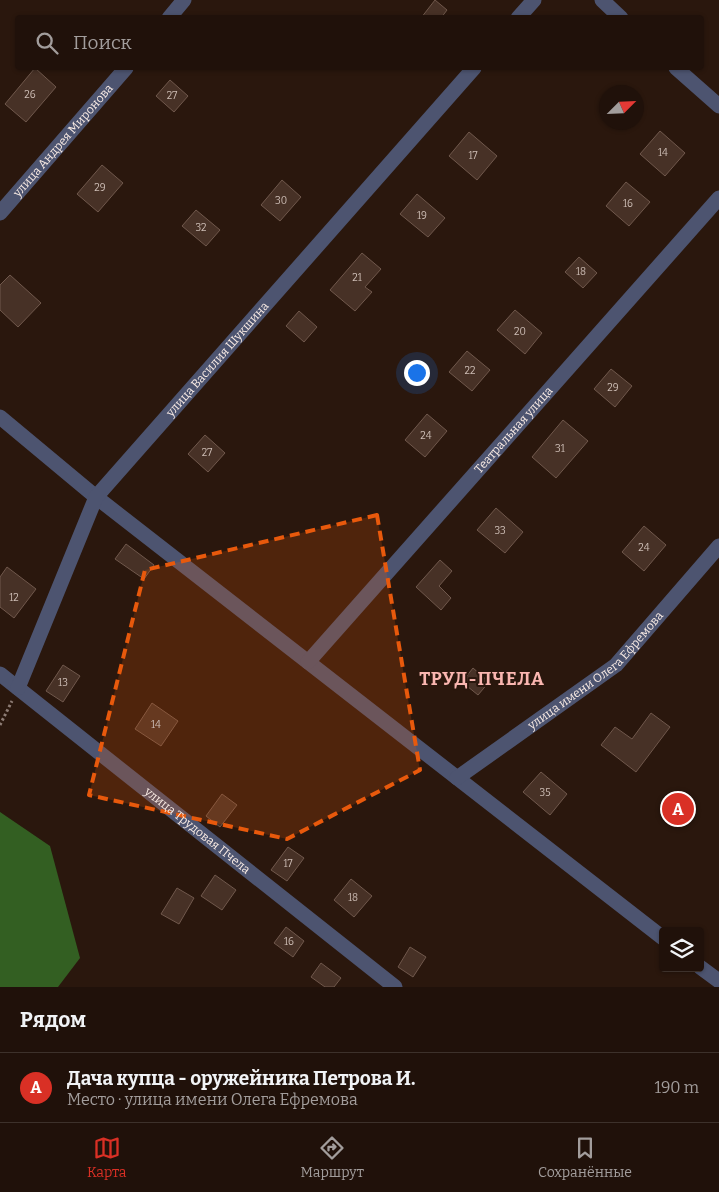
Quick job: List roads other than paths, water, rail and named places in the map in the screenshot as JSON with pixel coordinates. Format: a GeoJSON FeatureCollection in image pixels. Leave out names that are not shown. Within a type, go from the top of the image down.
{"type":"FeatureCollection","features":[{"type":"Feature","properties":{"kind":"street"},"geometry":{"type":"LineString","coordinates":[[172,15],[184,0]]}},
{"type":"Feature","properties":{"kind":"street"},"geometry":{"type":"LineString","coordinates":[[521,15],[534,0]]}},
{"type":"Feature","properties":{"kind":"street"},"geometry":{"type":"LineString","coordinates":[[602,0],[618,15]]}},
{"type":"Feature","properties":{"kind":"street","name":"улица Андрея Миронова"},"geometry":{"type":"LineString","coordinates":[[0,213],[124,70]]}},
{"type":"Feature","properties":{"kind":"street","name":"улица Василия Шукшина"},"geometry":{"type":"LineString","coordinates":[[18,688],[96,498],[472,70]]}},
{"type":"Feature","properties":{"kind":"street"},"geometry":{"type":"LineString","coordinates":[[678,70],[719,106]]}},
{"type":"Feature","properties":{"kind":"street","name":"Театральная улица"},"geometry":{"type":"LineString","coordinates":[[308,662],[719,198]]}},
{"type":"Feature","properties":{"kind":"street"},"geometry":{"type":"LineString","coordinates":[[0,417],[96,498],[659,935]]}},
{"type":"Feature","properties":{"kind":"street","name":"улица имени Олега Ефремова"},"geometry":{"type":"LineString","coordinates":[[457,778],[616,665],[719,546]]}},
{"type":"Feature","properties":{"kind":"street","name":"улица Трудовая Пчела"},"geometry":{"type":"LineString","coordinates":[[0,674],[395,987]]}},
{"type":"Feature","properties":{"kind":"street"},"geometry":{"type":"LineString","coordinates":[[704,970],[719,981]]}},
{"type":"Feature","properties":{"kind":"place","name":"Дача купца - оружейника Петрова И."},"geometry":{"type":"Point","coordinates":[678,809]}},
{"type":"Feature","properties":{"kind":"district","name":"ТРУД-ПЧЕЛА"},"geometry":{"type":"Point","coordinates":[482,679]}}]}
